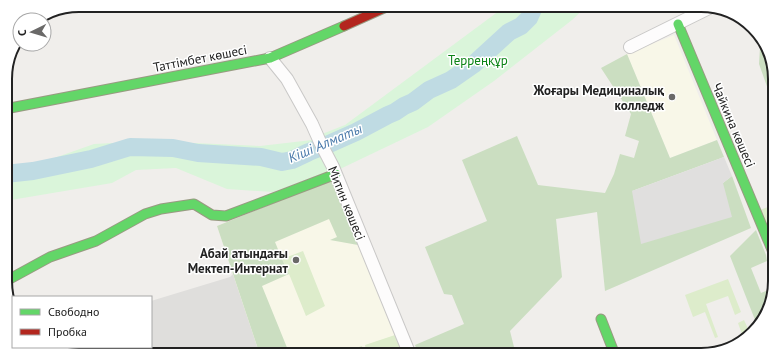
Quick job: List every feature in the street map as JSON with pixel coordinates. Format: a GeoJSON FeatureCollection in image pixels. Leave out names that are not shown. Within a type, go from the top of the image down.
{"type":"FeatureCollection","features":[{"type":"Feature","properties":{"kind":"street","name":"Таттімбет көшесі"},"geometry":{"type":"LineString","coordinates":[[12,108],[270,58],[375,12]]}},
{"type":"Feature","properties":{"kind":"street"},"geometry":{"type":"LineString","coordinates":[[630,47],[701,12]]}},
{"type":"Feature","properties":{"kind":"street","name":"Чайкина көшесі"},"geometry":{"type":"LineString","coordinates":[[678,24],[768,240]]}},
{"type":"Feature","properties":{"kind":"street","name":"Митин көшесі"},"geometry":{"type":"LineString","coordinates":[[270,58],[287,79],[328,155],[407,348]]}},
{"type":"Feature","properties":{"kind":"street"},"geometry":{"type":"LineString","coordinates":[[12,278],[50,257],[96,241],[145,214],[194,204],[212,215],[226,216],[336,174]]}},
{"type":"Feature","properties":{"kind":"street"},"geometry":{"type":"LineString","coordinates":[[601,319],[612,348]]}},
{"type":"Feature","properties":{"kind":"shaded area","name":"Жоғары Медициналық колледж"},"geometry":{"type":"Polygon","coordinates":[[[674,35],[717,140],[670,158],[627,54],[674,35]]]}},
{"type":"Feature","properties":{"kind":"shaded area"},"geometry":{"type":"Polygon","coordinates":[[[724,157],[732,176],[723,183],[732,217],[641,244],[632,191],[724,157]]]}},
{"type":"Feature","properties":{"kind":"shaded area","name":"Абай атындағы Мектеп-Интернат"},"geometry":{"type":"Polygon","coordinates":[[[331,180],[401,348],[258,348],[217,226],[331,180]]]}},
{"type":"Feature","properties":{"kind":"shaded area"},"geometry":{"type":"Polygon","coordinates":[[[233,274],[258,348],[152,348],[152,301],[230,277],[233,274]]]}},
{"type":"Feature","properties":{"kind":"green space","name":"Терреңқұр"},"geometry":{"type":"Polygon","coordinates":[[[498,12],[581,12],[494,81],[428,127],[340,169],[322,134],[345,125],[498,12]]]}},
{"type":"Feature","properties":{"kind":"green space"},"geometry":{"type":"Polygon","coordinates":[[[760,48],[766,62],[768,89],[759,64],[760,48]]]}},
{"type":"Feature","properties":{"kind":"green space"},"geometry":{"type":"Polygon","coordinates":[[[627,54],[670,158],[717,140],[724,157],[632,191],[723,183],[732,176],[751,228],[605,291],[597,212],[556,219],[562,277],[510,331],[514,348],[416,348],[415,345],[464,324],[452,295],[444,294],[425,247],[487,221],[462,160],[517,136],[538,185],[605,193],[614,174],[620,154],[634,158],[639,141],[625,136],[631,114],[601,68],[627,54]]]}},
{"type":"Feature","properties":{"kind":"green space"},"geometry":{"type":"Polygon","coordinates":[[[312,140],[328,172],[273,192],[227,189],[176,168],[136,170],[112,183],[12,200],[12,167],[43,162],[94,144],[149,141],[260,146],[312,140]]]}},
{"type":"Feature","properties":{"kind":"green space"},"geometry":{"type":"Polygon","coordinates":[[[331,180],[358,245],[330,240],[337,237],[329,219],[275,242],[289,274],[262,286],[287,348],[258,348],[217,226],[331,180]]]}},
{"type":"Feature","properties":{"kind":"green space"},"geometry":{"type":"Polygon","coordinates":[[[768,207],[768,229],[760,210],[768,207]]]}},
{"type":"Feature","properties":{"kind":"green space"},"geometry":{"type":"Polygon","coordinates":[[[756,230],[767,261],[751,268],[761,293],[767,291],[763,307],[755,320],[730,256],[756,230]]]}},
{"type":"Feature","properties":{"kind":"green space"},"geometry":{"type":"Polygon","coordinates":[[[303,251],[325,306],[306,316],[282,259],[303,251]]]}},
{"type":"Feature","properties":{"kind":"green space"},"geometry":{"type":"Polygon","coordinates":[[[728,279],[741,312],[735,315],[728,296],[706,304],[718,337],[715,338],[705,312],[693,317],[685,295],[728,279]]]}},
{"type":"Feature","properties":{"kind":"green space"},"geometry":{"type":"Polygon","coordinates":[[[744,320],[748,328],[742,334],[738,323],[744,320]]]}},
{"type":"Feature","properties":{"kind":"green space"},"geometry":{"type":"Polygon","coordinates":[[[395,335],[401,348],[366,348],[365,345],[395,335]]]}},
{"type":"Feature","properties":{"kind":"waterway","name":"Кіші Алматы"},"geometry":{"type":"LineString","coordinates":[[12,173],[33,171],[91,159],[130,147],[173,148],[198,153],[261,157],[282,162],[292,160],[356,132],[413,102],[429,90],[451,80],[474,64],[509,32],[521,26],[529,18],[532,12]]}},
{"type":"Feature","properties":{"kind":"traffic: fast"},"geometry":{"type":"LineString","coordinates":[[678,24],[768,240]]}},
{"type":"Feature","properties":{"kind":"traffic: fast"},"geometry":{"type":"LineString","coordinates":[[12,108],[270,58],[344,26]]}},
{"type":"Feature","properties":{"kind":"traffic: fast"},"geometry":{"type":"LineString","coordinates":[[12,278],[50,257],[96,241],[145,214],[161,209],[194,204],[212,215],[226,216],[336,174]]}},
{"type":"Feature","properties":{"kind":"traffic: fast"},"geometry":{"type":"LineString","coordinates":[[601,319],[612,348]]}},
{"type":"Feature","properties":{"kind":"traffic: jam"},"geometry":{"type":"LineString","coordinates":[[344,26],[375,12]]}},
{"type":"Feature","properties":{"kind":"place","name":"Жоғары Медициналық колледж"},"geometry":{"type":"Point","coordinates":[672,97]}},
{"type":"Feature","properties":{"kind":"place","name":"Абай атындағы Мектеп-Интернат"},"geometry":{"type":"Point","coordinates":[296,260]}}]}
